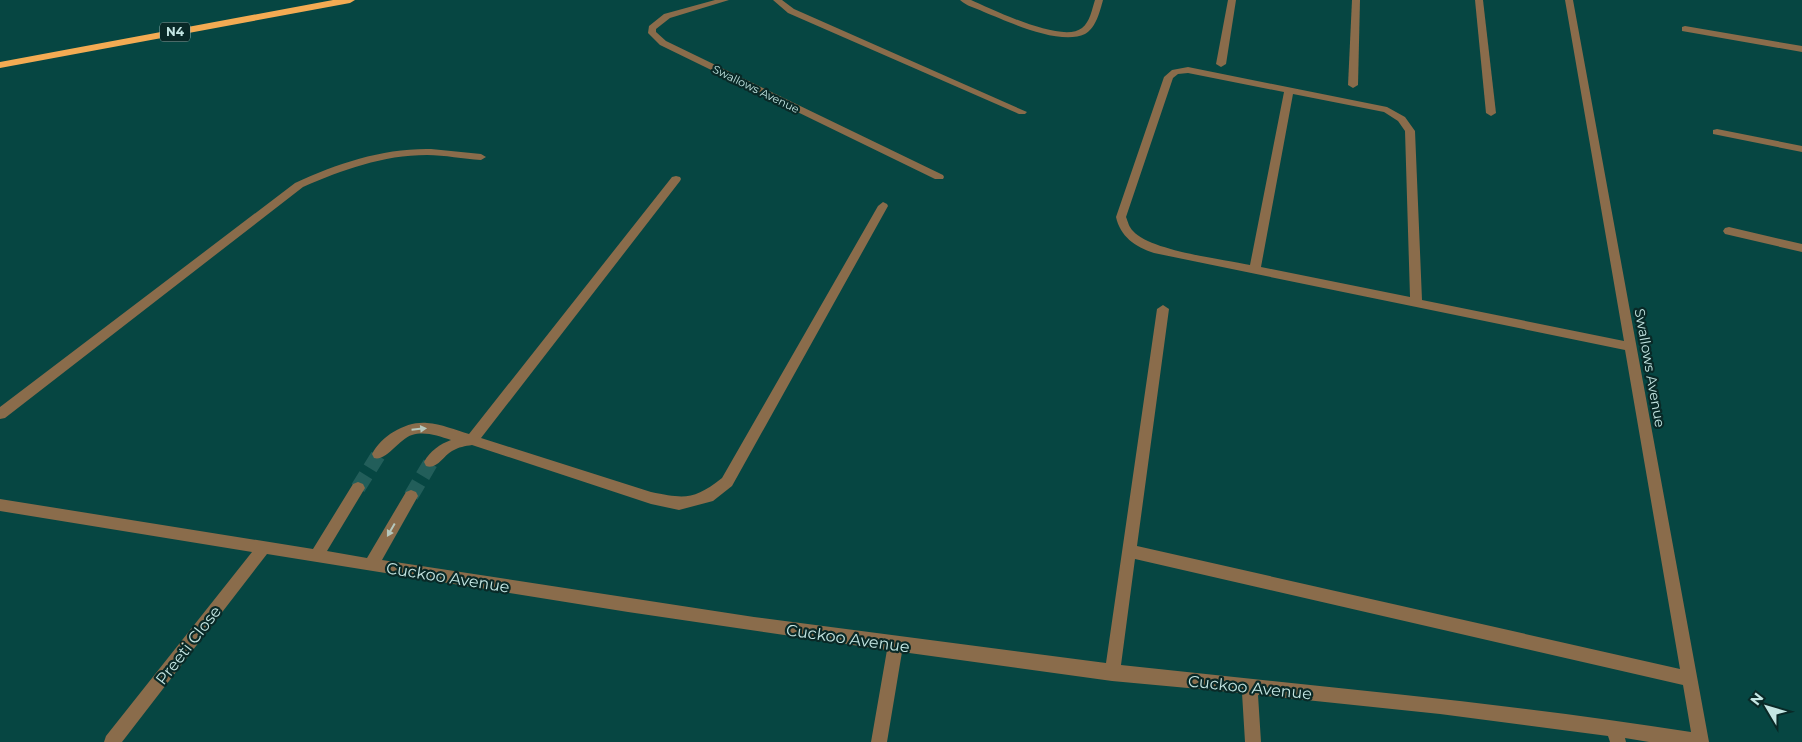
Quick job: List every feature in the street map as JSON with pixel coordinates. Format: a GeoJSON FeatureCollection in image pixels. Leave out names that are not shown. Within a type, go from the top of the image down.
{"type":"FeatureCollection","features":[{"type":"Feature","properties":{"kind":"highway","name":"N4"},"geometry":{"type":"LineString","coordinates":[[0,65],[350,0]]}},
{"type":"Feature","properties":{"kind":"street","name":"Swallows Avenue"},"geometry":{"type":"LineString","coordinates":[[725,0],[667,16],[652,28],[652,33],[663,43],[939,177]]}},
{"type":"Feature","properties":{"kind":"street"},"geometry":{"type":"LineString","coordinates":[[777,0],[791,12],[1022,112]]}},
{"type":"Feature","properties":{"kind":"street"},"geometry":{"type":"LineString","coordinates":[[964,0],[1042,31],[1066,35],[1080,34],[1085,30],[1093,18],[1099,0]]}},
{"type":"Feature","properties":{"kind":"street"},"geometry":{"type":"LineString","coordinates":[[1221,64],[1232,0]]}},
{"type":"Feature","properties":{"kind":"street"},"geometry":{"type":"LineString","coordinates":[[1353,85],[1356,0]]}},
{"type":"Feature","properties":{"kind":"street"},"geometry":{"type":"LineString","coordinates":[[1479,0],[1491,113]]}},
{"type":"Feature","properties":{"kind":"street","name":"Swallows Avenue"},"geometry":{"type":"LineString","coordinates":[[1569,0],[1700,742]]}},
{"type":"Feature","properties":{"kind":"street"},"geometry":{"type":"LineString","coordinates":[[1685,29],[1802,49]]}},
{"type":"Feature","properties":{"kind":"street"},"geometry":{"type":"LineString","coordinates":[[1416,303],[1410,131],[1402,119],[1387,110],[1188,70],[1175,72],[1168,77],[1121,217],[1122,227],[1134,240],[1154,249],[1416,303],[1631,347]]}},
{"type":"Feature","properties":{"kind":"street"},"geometry":{"type":"LineString","coordinates":[[1256,270],[1289,91]]}},
{"type":"Feature","properties":{"kind":"street"},"geometry":{"type":"LineString","coordinates":[[1716,132],[1802,149]]}},
{"type":"Feature","properties":{"kind":"street"},"geometry":{"type":"LineString","coordinates":[[0,414],[299,185],[341,166],[394,155],[424,152],[481,157]]}},
{"type":"Feature","properties":{"kind":"street"},"geometry":{"type":"LineString","coordinates":[[431,462],[440,450],[455,442],[472,440],[676,179]]}},
{"type":"Feature","properties":{"kind":"street"},"geometry":{"type":"LineString","coordinates":[[379,454],[392,440],[409,430],[427,428],[472,440],[651,498],[679,504],[708,497],[727,482],[883,206]]}},
{"type":"Feature","properties":{"kind":"street"},"geometry":{"type":"LineString","coordinates":[[1729,231],[1802,248]]}},
{"type":"Feature","properties":{"kind":"street"},"geometry":{"type":"LineString","coordinates":[[1112,673],[1163,310]]}},
{"type":"Feature","properties":{"kind":"street"},"geometry":{"type":"LineString","coordinates":[[317,556],[358,488]]}},
{"type":"Feature","properties":{"kind":"street"},"geometry":{"type":"LineString","coordinates":[[371,565],[411,496]]}},
{"type":"Feature","properties":{"kind":"street","name":"Cuckoo Avenue"},"geometry":{"type":"LineString","coordinates":[[0,505],[371,565],[896,645],[1112,673],[1250,686],[1616,735],[1700,742]]}},
{"type":"Feature","properties":{"kind":"street","name":"Preeti Close"},"geometry":{"type":"LineString","coordinates":[[112,742],[264,547]]}},
{"type":"Feature","properties":{"kind":"street"},"geometry":{"type":"LineString","coordinates":[[1129,552],[1690,679]]}},
{"type":"Feature","properties":{"kind":"street"},"geometry":{"type":"LineString","coordinates":[[878,742],[896,645]]}},
{"type":"Feature","properties":{"kind":"street"},"geometry":{"type":"LineString","coordinates":[[1250,686],[1253,742]]}},
{"type":"Feature","properties":{"kind":"tunnel"},"geometry":{"type":"LineString","coordinates":[[358,488],[379,454]]}},
{"type":"Feature","properties":{"kind":"tunnel"},"geometry":{"type":"LineString","coordinates":[[411,496],[431,462]]}}]}
